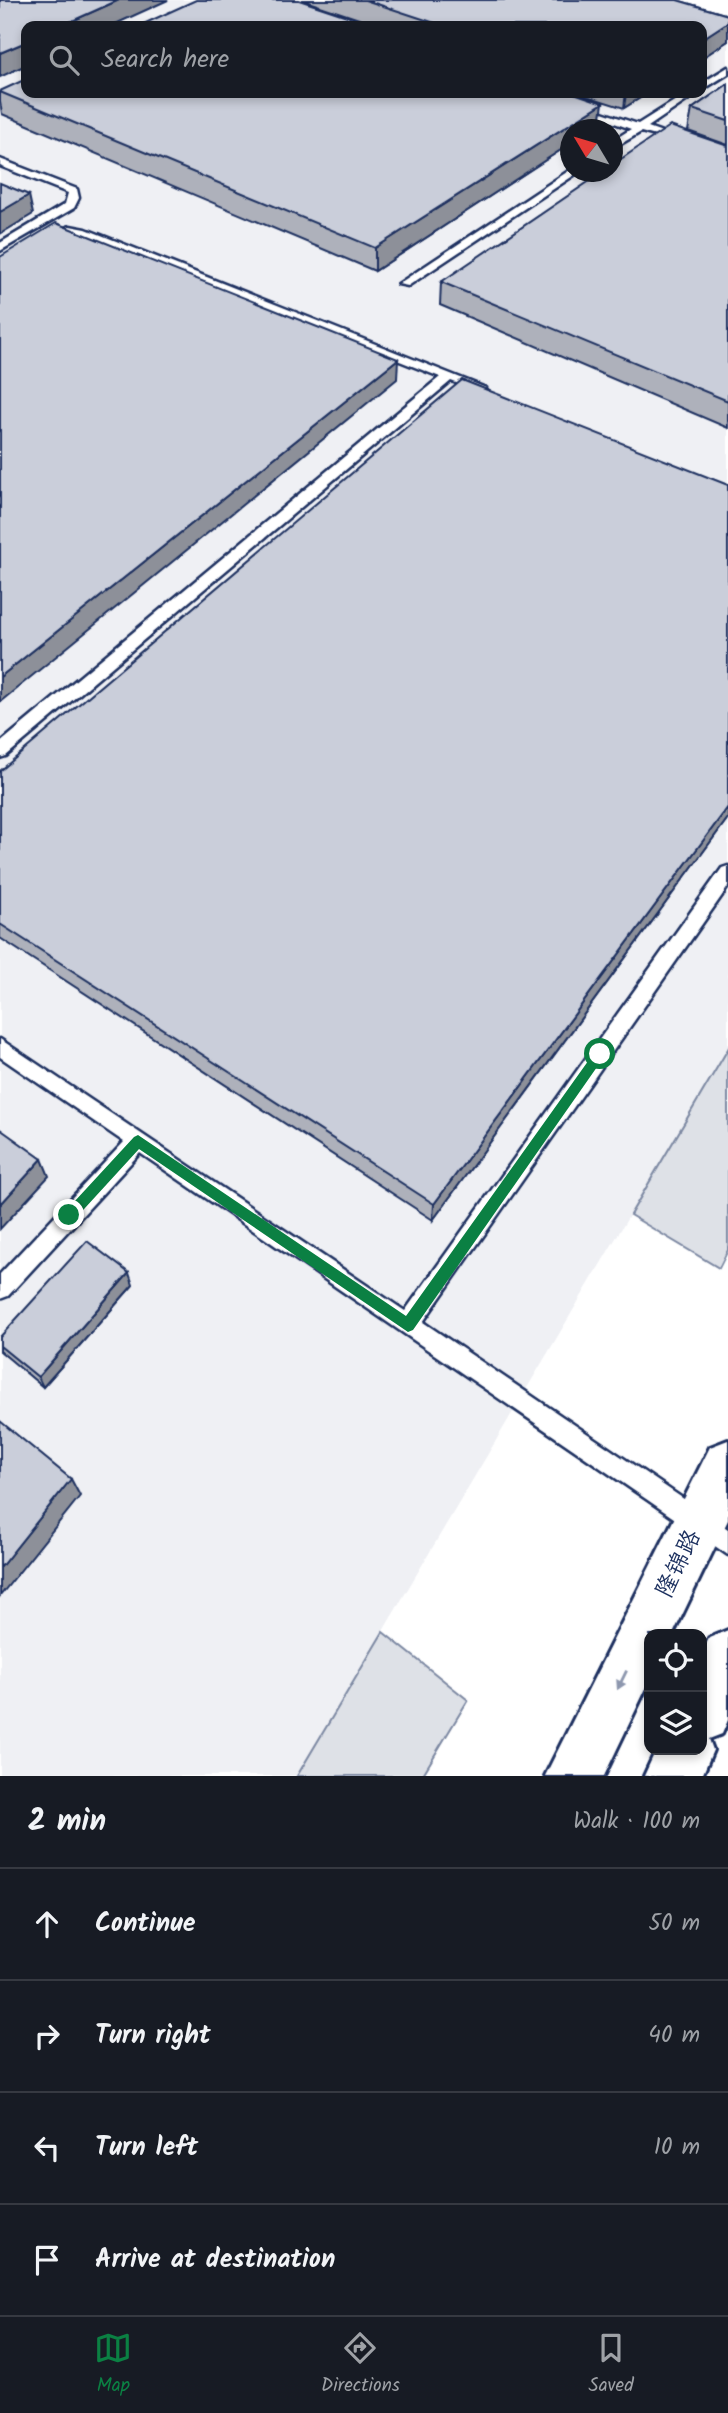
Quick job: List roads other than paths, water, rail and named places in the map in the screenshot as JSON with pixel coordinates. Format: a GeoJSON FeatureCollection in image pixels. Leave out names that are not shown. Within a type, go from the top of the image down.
{"type":"FeatureCollection","features":[{"type":"Feature","properties":{"kind":"main road","name":"隆锦路"},"geometry":{"type":"LineString","coordinates":[[574,1776],[713,1534],[728,1465]]}},
{"type":"Feature","properties":{"kind":"main road"},"geometry":{"type":"LineString","coordinates":[[707,1703],[728,1657]]}},
{"type":"Feature","properties":{"kind":"main road"},"geometry":{"type":"LineString","coordinates":[[673,1776],[683,1755]]}},
{"type":"Feature","properties":{"kind":"lane"},"geometry":{"type":"LineString","coordinates":[[707,84],[728,70]]}},
{"type":"Feature","properties":{"kind":"lane"},"geometry":{"type":"LineString","coordinates":[[552,98],[690,145]]}},
{"type":"Feature","properties":{"kind":"lane"},"geometry":{"type":"LineString","coordinates":[[623,139],[685,98]]}},
{"type":"Feature","properties":{"kind":"lane"},"geometry":{"type":"LineString","coordinates":[[0,162],[63,185],[72,191],[74,198],[70,206],[0,247]]}},
{"type":"Feature","properties":{"kind":"lane"},"geometry":{"type":"LineString","coordinates":[[404,284],[560,181]]}},
{"type":"Feature","properties":{"kind":"lane"},"geometry":{"type":"LineString","coordinates":[[40,241],[58,231],[82,231],[487,391]]}},
{"type":"Feature","properties":{"kind":"lane"},"geometry":{"type":"LineString","coordinates":[[0,752],[449,376]]}},
{"type":"Feature","properties":{"kind":"lane"},"geometry":{"type":"LineString","coordinates":[[408,1325],[728,873]]}},
{"type":"Feature","properties":{"kind":"lane"},"geometry":{"type":"LineString","coordinates":[[0,1047],[713,1534]]}},
{"type":"Feature","properties":{"kind":"lane"},"geometry":{"type":"LineString","coordinates":[[0,1289],[138,1141]]}}]}
